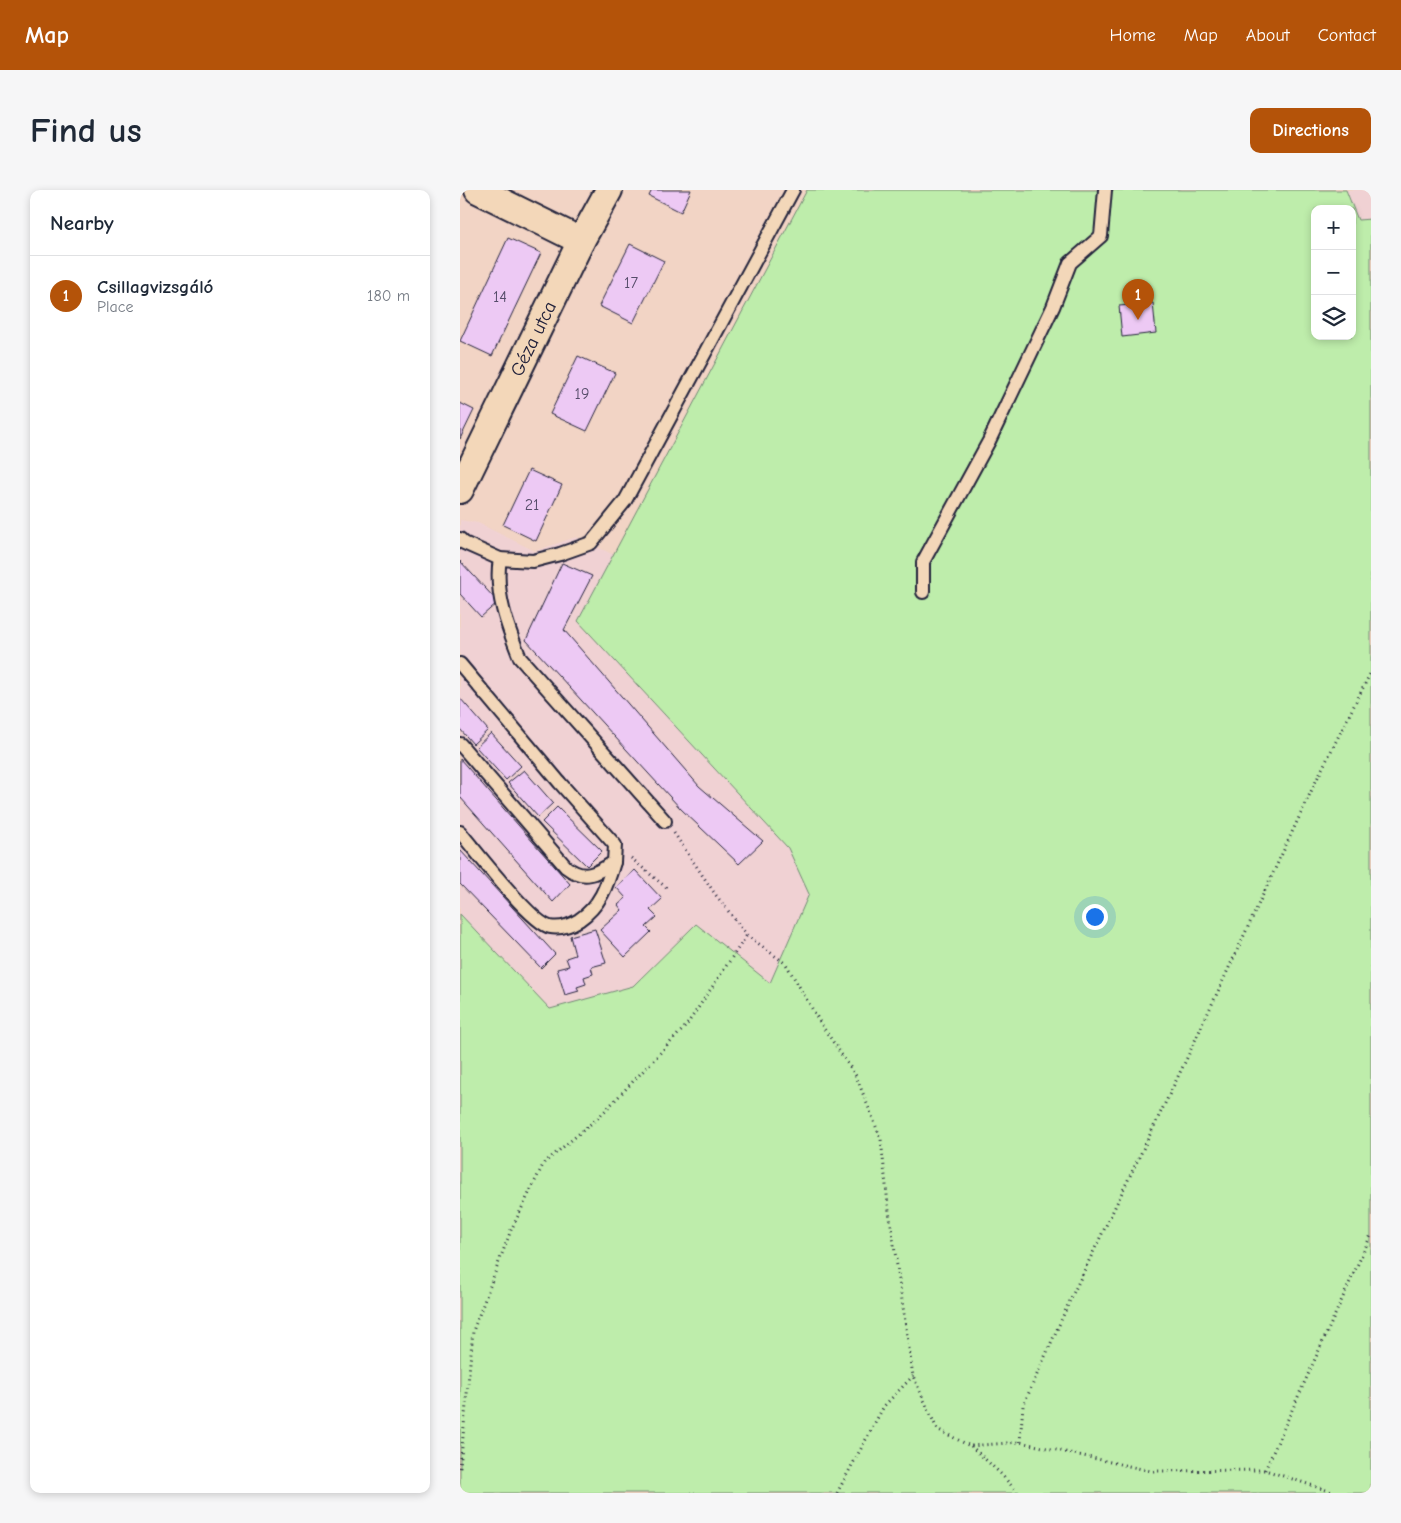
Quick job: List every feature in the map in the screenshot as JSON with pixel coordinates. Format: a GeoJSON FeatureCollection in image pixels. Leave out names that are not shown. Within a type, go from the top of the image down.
{"type":"FeatureCollection","features":[{"type":"Feature","properties":{"kind":"street"},"geometry":{"type":"LineString","coordinates":[[478,190],[581,241]]}},
{"type":"Feature","properties":{"kind":"street","name":"Géza utca"},"geometry":{"type":"LineString","coordinates":[[460,490],[581,241],[609,190]]}},
{"type":"Feature","properties":{"kind":"lane"},"geometry":{"type":"LineString","coordinates":[[460,539],[464,543],[500,559],[533,561],[591,543],[624,502],[793,190]]}},
{"type":"Feature","properties":{"kind":"lane"},"geometry":{"type":"LineString","coordinates":[[924,592],[923,562],[989,441],[1053,307],[1070,263],[1100,236],[1105,190]]}},
{"type":"Feature","properties":{"kind":"lane"},"geometry":{"type":"LineString","coordinates":[[500,559],[498,572],[508,629],[520,658],[665,821]]}},
{"type":"Feature","properties":{"kind":"lane"},"geometry":{"type":"LineString","coordinates":[[460,664],[615,845],[614,862],[605,892],[597,904],[576,922],[561,928],[549,927],[536,920],[524,908],[460,832]]}},
{"type":"Feature","properties":{"kind":"lane"},"geometry":{"type":"LineString","coordinates":[[460,744],[573,873],[591,875],[614,862]]}},
{"type":"Feature","properties":{"kind":"path"},"geometry":{"type":"LineString","coordinates":[[1020,1442],[1023,1406],[1071,1298],[1186,1060],[1315,783],[1371,672]]}},
{"type":"Feature","properties":{"kind":"path"},"geometry":{"type":"LineString","coordinates":[[665,821],[715,894],[747,935],[786,964],[821,1024],[856,1076],[881,1139],[888,1204],[913,1376],[937,1428],[970,1446],[1002,1475],[1018,1493]]}},
{"type":"Feature","properties":{"kind":"path"},"geometry":{"type":"LineString","coordinates":[[615,845],[669,890]]}},
{"type":"Feature","properties":{"kind":"path"},"geometry":{"type":"LineString","coordinates":[[460,1468],[473,1330],[511,1230],[544,1163],[599,1117],[686,1026],[747,935]]}},
{"type":"Feature","properties":{"kind":"path"},"geometry":{"type":"LineString","coordinates":[[1265,1470],[1371,1235]]}},
{"type":"Feature","properties":{"kind":"path"},"geometry":{"type":"LineString","coordinates":[[837,1493],[884,1406],[913,1376]]}},
{"type":"Feature","properties":{"kind":"path"},"geometry":{"type":"LineString","coordinates":[[970,1446],[1020,1442],[1151,1471],[1265,1470],[1335,1493]]}},
{"type":"Feature","properties":{"kind":"shaded area"},"geometry":{"type":"Polygon","coordinates":[[[1346,190],[1371,190],[1371,219],[1358,220],[1356,205],[1352,205],[1346,190]]]}},
{"type":"Feature","properties":{"kind":"shaded area"},"geometry":{"type":"Polygon","coordinates":[[[460,520],[478,523],[535,551],[576,537],[614,555],[578,621],[788,848],[809,894],[770,984],[696,924],[633,986],[550,1009],[460,914],[460,520]]]}},
{"type":"Feature","properties":{"kind":"green space"},"geometry":{"type":"Polygon","coordinates":[[[807,190],[1346,190],[1352,205],[1311,205],[1311,340],[1356,340],[1356,215],[1358,220],[1371,219],[1371,1493],[460,1493],[460,914],[550,1009],[633,986],[696,924],[770,983],[809,894],[788,848],[578,621],[807,190]]]}},
{"type":"Feature","properties":{"kind":"building"},"geometry":{"type":"Polygon","coordinates":[[[652,190],[691,190],[681,212],[649,196],[652,190]]]}},
{"type":"Feature","properties":{"kind":"building"},"geometry":{"type":"Polygon","coordinates":[[[508,238],[541,253],[492,356],[460,341],[508,238]]]}},
{"type":"Feature","properties":{"kind":"building"},"geometry":{"type":"Polygon","coordinates":[[[630,244],[664,261],[633,323],[599,306],[630,244]]]}},
{"type":"Feature","properties":{"kind":"building"},"geometry":{"type":"Polygon","coordinates":[[[1153,303],[1156,333],[1122,337],[1119,306],[1153,303]]]}},
{"type":"Feature","properties":{"kind":"building"},"geometry":{"type":"Polygon","coordinates":[[[578,356],[615,373],[587,431],[550,414],[578,356]]]}},
{"type":"Feature","properties":{"kind":"building"},"geometry":{"type":"Polygon","coordinates":[[[460,403],[474,410],[460,439],[460,403]]]}},
{"type":"Feature","properties":{"kind":"building"},"geometry":{"type":"Polygon","coordinates":[[[529,470],[562,485],[536,541],[503,525],[529,470]]]}},
{"type":"Feature","properties":{"kind":"building"},"geometry":{"type":"Polygon","coordinates":[[[460,561],[498,602],[481,617],[460,594],[460,561]]]}},
{"type":"Feature","properties":{"kind":"building"},"geometry":{"type":"Polygon","coordinates":[[[562,563],[592,576],[564,630],[699,786],[763,841],[739,864],[681,809],[526,640],[562,563]]]}},
{"type":"Feature","properties":{"kind":"building"},"geometry":{"type":"Polygon","coordinates":[[[460,698],[488,730],[473,744],[460,729],[460,698]]]}},
{"type":"Feature","properties":{"kind":"building"},"geometry":{"type":"Polygon","coordinates":[[[491,733],[521,766],[506,780],[476,747],[491,733]]]}},
{"type":"Feature","properties":{"kind":"building"},"geometry":{"type":"Polygon","coordinates":[[[460,759],[570,884],[553,902],[460,797],[460,759]]]}},
{"type":"Feature","properties":{"kind":"building"},"geometry":{"type":"Polygon","coordinates":[[[524,770],[553,803],[538,817],[508,783],[524,770]]]}},
{"type":"Feature","properties":{"kind":"building"},"geometry":{"type":"Polygon","coordinates":[[[557,807],[602,851],[587,866],[542,822],[557,807]]]}},
{"type":"Feature","properties":{"kind":"building"},"geometry":{"type":"Polygon","coordinates":[[[460,850],[555,954],[541,968],[460,884],[460,850]]]}},
{"type":"Feature","properties":{"kind":"building"},"geometry":{"type":"Polygon","coordinates":[[[635,870],[662,899],[650,910],[657,917],[646,927],[651,932],[625,957],[600,930],[622,910],[618,905],[626,898],[616,887],[635,870]]]}},
{"type":"Feature","properties":{"kind":"building"},"geometry":{"type":"Polygon","coordinates":[[[595,929],[606,963],[591,967],[593,974],[584,977],[586,984],[577,987],[579,991],[565,995],[557,969],[569,966],[566,958],[575,955],[570,936],[595,929]]]}},
{"type":"Feature","properties":{"kind":"place","name":"Csillagvizsgáló"},"geometry":{"type":"Point","coordinates":[1138,320]}}]}
